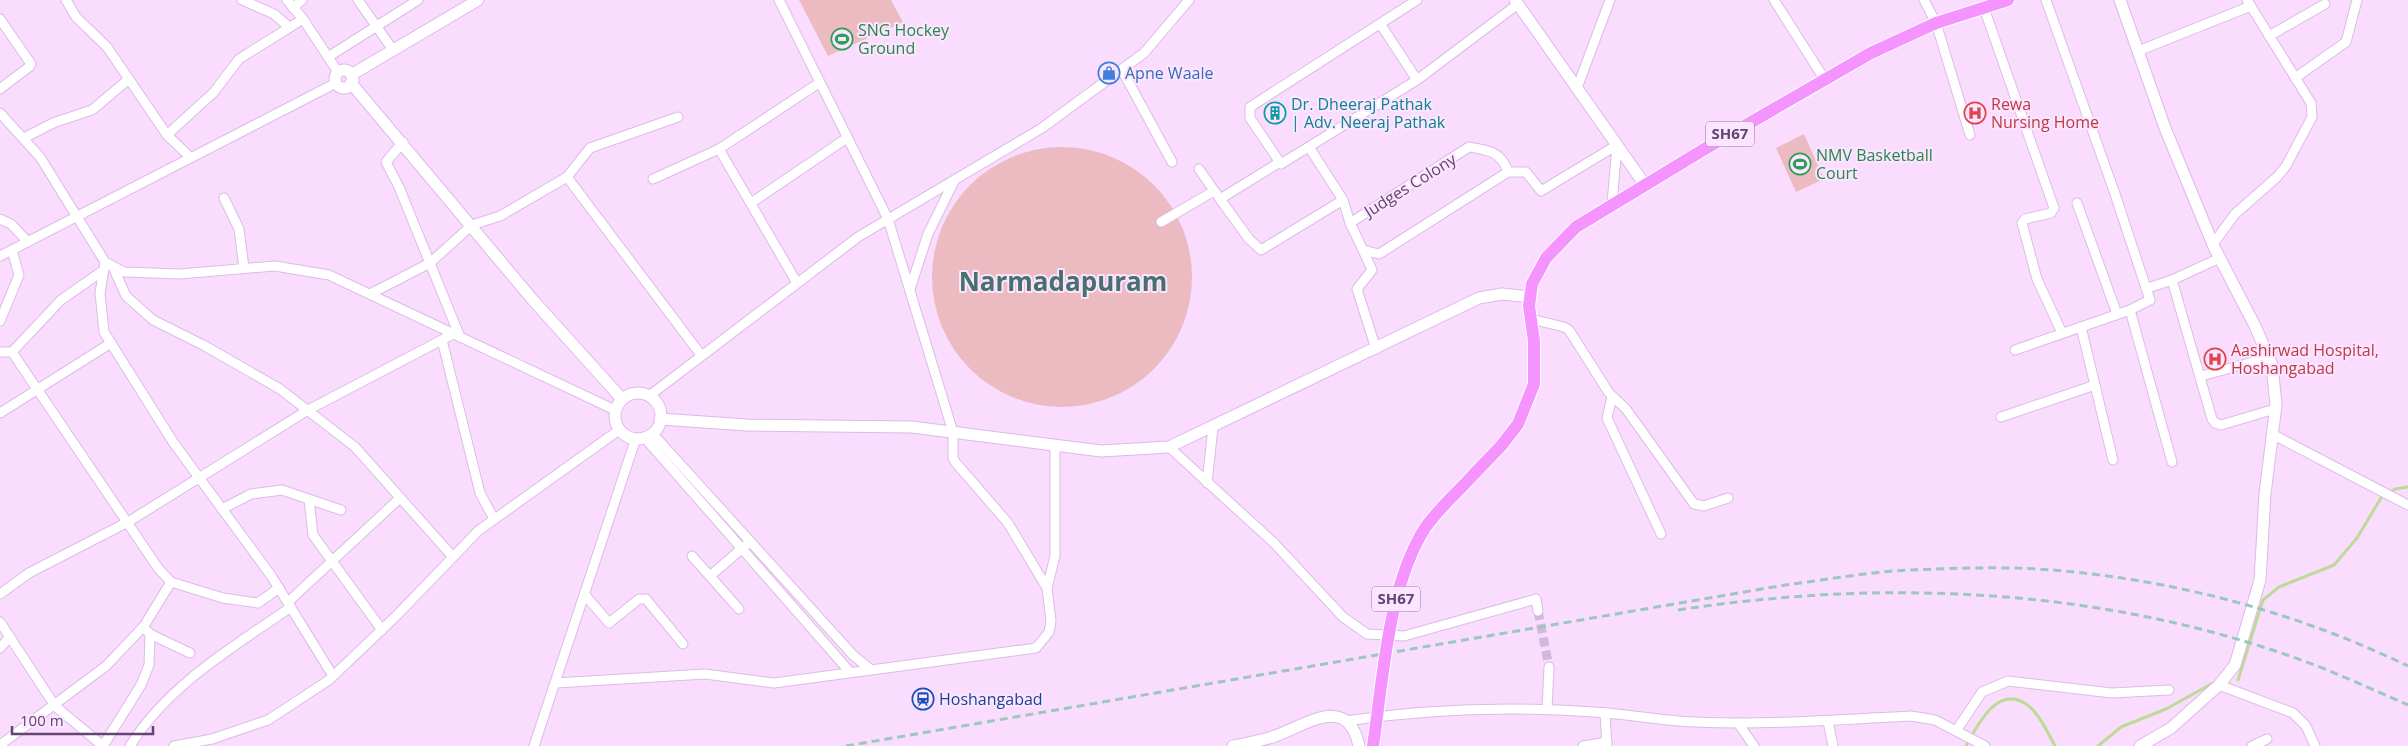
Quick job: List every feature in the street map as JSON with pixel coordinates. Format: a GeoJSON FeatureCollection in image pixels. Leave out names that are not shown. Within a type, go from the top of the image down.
{"type":"FeatureCollection","features":[{"type":"Feature","properties":{"kind":"main road","name":"SH67"},"geometry":{"type":"LineString","coordinates":[[1373,746],[1396,597],[1408,562],[1426,528],[1474,474],[1502,446],[1518,424],[1534,384],[1534,341],[1530,297],[1532,284],[1546,258],[1576,227],[1612,204],[1870,52],[1936,23],[1990,4],[2008,0]]}},
{"type":"Feature","properties":{"kind":"street"},"geometry":{"type":"LineString","coordinates":[[66,0],[76,17],[106,47],[167,136],[190,157]]}},
{"type":"Feature","properties":{"kind":"street"},"geometry":{"type":"LineString","coordinates":[[242,0],[274,14],[289,27]]}},
{"type":"Feature","properties":{"kind":"street"},"geometry":{"type":"LineString","coordinates":[[287,0],[302,18],[328,57],[342,88],[348,87],[351,79],[393,50],[478,0]]}},
{"type":"Feature","properties":{"kind":"street"},"geometry":{"type":"LineString","coordinates":[[293,8],[302,0]]}},
{"type":"Feature","properties":{"kind":"street"},"geometry":{"type":"LineString","coordinates":[[358,0],[393,50]]}},
{"type":"Feature","properties":{"kind":"street"},"geometry":{"type":"LineString","coordinates":[[328,57],[418,0]]}},
{"type":"Feature","properties":{"kind":"street"},"geometry":{"type":"LineString","coordinates":[[779,0],[888,219],[953,432],[953,458],[1008,523],[1047,588]]}},
{"type":"Feature","properties":{"kind":"street"},"geometry":{"type":"LineString","coordinates":[[649,396],[858,236],[1042,128],[1122,70],[1144,53],[1190,0]]}},
{"type":"Feature","properties":{"kind":"street"},"geometry":{"type":"LineString","coordinates":[[1280,162],[1250,118],[1250,107],[1381,25],[1417,0]]}},
{"type":"Feature","properties":{"kind":"street"},"geometry":{"type":"LineString","coordinates":[[1577,88],[1610,0]]}},
{"type":"Feature","properties":{"kind":"street"},"geometry":{"type":"LineString","coordinates":[[1774,0],[1825,80]]}},
{"type":"Feature","properties":{"kind":"street"},"geometry":{"type":"LineString","coordinates":[[1924,0],[1936,23],[1970,136]]}},
{"type":"Feature","properties":{"kind":"street"},"geometry":{"type":"LineString","coordinates":[[2015,350],[2130,310],[2148,302],[2150,297],[2046,0]]}},
{"type":"Feature","properties":{"kind":"street"},"geometry":{"type":"LineString","coordinates":[[2120,0],[2165,128],[2213,244],[2272,365],[2275,409],[2265,494],[2260,580],[2235,666],[2219,686],[2171,728],[2140,746]]}},
{"type":"Feature","properties":{"kind":"street"},"geometry":{"type":"LineString","coordinates":[[2295,78],[2346,42],[2357,0]]}},
{"type":"Feature","properties":{"kind":"street"},"geometry":{"type":"LineString","coordinates":[[1220,199],[1280,162],[1281,164],[1417,80],[1516,2],[1645,185]]}},
{"type":"Feature","properties":{"kind":"street"},"geometry":{"type":"LineString","coordinates":[[2138,52],[2249,3],[2313,109],[2310,122],[2286,166],[2277,177],[2235,214],[2213,244]]}},
{"type":"Feature","properties":{"kind":"street"},"geometry":{"type":"LineString","coordinates":[[1990,4],[2054,208],[2050,213],[2025,219],[2022,224],[2037,279],[2062,333]]}},
{"type":"Feature","properties":{"kind":"street"},"geometry":{"type":"LineString","coordinates":[[2269,36],[2325,4]]}},
{"type":"Feature","properties":{"kind":"street"},"geometry":{"type":"LineString","coordinates":[[167,136],[214,92],[239,59],[302,18]]}},
{"type":"Feature","properties":{"kind":"street"},"geometry":{"type":"LineString","coordinates":[[0,19],[31,64],[0,89]]}},
{"type":"Feature","properties":{"kind":"street"},"geometry":{"type":"LineString","coordinates":[[1381,25],[1417,80]]}},
{"type":"Feature","properties":{"kind":"street"},"geometry":{"type":"LineString","coordinates":[[1122,70],[1172,162]]}},
{"type":"Feature","properties":{"kind":"street"},"geometry":{"type":"LineString","coordinates":[[0,256],[190,157],[337,77]]}},
{"type":"Feature","properties":{"kind":"street"},"geometry":{"type":"LineString","coordinates":[[24,138],[53,123],[92,110],[129,79]]}},
{"type":"Feature","properties":{"kind":"street"},"geometry":{"type":"LineString","coordinates":[[351,79],[532,298],[622,399]]}},
{"type":"Feature","properties":{"kind":"street"},"geometry":{"type":"LineString","coordinates":[[653,179],[719,150],[819,83]]}},
{"type":"Feature","properties":{"kind":"street"},"geometry":{"type":"LineString","coordinates":[[0,113],[40,157],[126,296],[153,320],[205,346],[280,389],[355,447],[453,557]]}},
{"type":"Feature","properties":{"kind":"street"},"geometry":{"type":"LineString","coordinates":[[370,294],[430,262],[472,225],[500,216],[567,177],[590,148],[678,116]]}},
{"type":"Feature","properties":{"kind":"street"},"geometry":{"type":"LineString","coordinates":[[751,203],[847,138]]}},
{"type":"Feature","properties":{"kind":"street"},"geometry":{"type":"LineString","coordinates":[[403,142],[386,162],[430,262],[456,335]]}},
{"type":"Feature","properties":{"kind":"street"},"geometry":{"type":"LineString","coordinates":[[1363,250],[1380,254],[1508,172],[1526,172],[1541,191],[1617,145]]}},
{"type":"Feature","properties":{"kind":"street"},"geometry":{"type":"LineString","coordinates":[[1612,204],[1617,145]]}},
{"type":"Feature","properties":{"kind":"street"},"geometry":{"type":"LineString","coordinates":[[1309,147],[1343,200],[1350,223]]}},
{"type":"Feature","properties":{"kind":"street","name":"Judges Colony"},"geometry":{"type":"LineString","coordinates":[[1376,349],[1358,288],[1372,270],[1350,223],[1469,147],[1492,150],[1505,162],[1508,172]]}},
{"type":"Feature","properties":{"kind":"street"},"geometry":{"type":"LineString","coordinates":[[719,150],[797,283]]}},
{"type":"Feature","properties":{"kind":"street"},"geometry":{"type":"LineString","coordinates":[[1199,169],[1249,239],[1261,250],[1343,200]]}},
{"type":"Feature","properties":{"kind":"street"},"geometry":{"type":"LineString","coordinates":[[567,177],[701,355]]}},
{"type":"Feature","properties":{"kind":"street"},"geometry":{"type":"LineString","coordinates":[[910,289],[928,234],[955,179]]}},
{"type":"Feature","properties":{"kind":"street"},"geometry":{"type":"LineString","coordinates":[[1161,222],[1214,191]]}},
{"type":"Feature","properties":{"kind":"street"},"geometry":{"type":"LineString","coordinates":[[224,198],[239,229],[244,268]]}},
{"type":"Feature","properties":{"kind":"street"},"geometry":{"type":"LineString","coordinates":[[2077,203],[2117,314]]}},
{"type":"Feature","properties":{"kind":"street"},"geometry":{"type":"LineString","coordinates":[[0,220],[11,224],[28,242]]}},
{"type":"Feature","properties":{"kind":"street"},"geometry":{"type":"LineString","coordinates":[[0,320],[19,275],[12,250]]}},
{"type":"Feature","properties":{"kind":"street"},"geometry":{"type":"LineString","coordinates":[[2148,288],[2172,280],[2220,258]]}},
{"type":"Feature","properties":{"kind":"street"},"geometry":{"type":"LineString","coordinates":[[107,266],[124,272],[180,274],[275,266],[329,275],[615,410]]}},
{"type":"Feature","properties":{"kind":"street"},"geometry":{"type":"LineString","coordinates":[[107,266],[100,293],[104,332],[173,442],[279,588],[333,676]]}},
{"type":"Feature","properties":{"kind":"street"},"geometry":{"type":"LineString","coordinates":[[0,352],[12,352],[61,300],[107,266]]}},
{"type":"Feature","properties":{"kind":"street"},"geometry":{"type":"LineString","coordinates":[[2172,280],[2215,423],[2220,425],[2275,409]]}},
{"type":"Feature","properties":{"kind":"street"},"geometry":{"type":"LineString","coordinates":[[660,419],[747,425],[912,427],[1101,451],[1169,446],[1213,427],[1479,298],[1502,294],[1530,297]]}},
{"type":"Feature","properties":{"kind":"street"},"geometry":{"type":"LineString","coordinates":[[2130,310],[2172,462]]}},
{"type":"Feature","properties":{"kind":"street"},"geometry":{"type":"LineString","coordinates":[[1531,319],[1570,330],[1612,396],[1626,409],[1694,504],[1704,506],[1728,498]]}},
{"type":"Feature","properties":{"kind":"street"},"geometry":{"type":"LineString","coordinates":[[2081,326],[2112,460]]}},
{"type":"Feature","properties":{"kind":"street"},"geometry":{"type":"LineString","coordinates":[[0,594],[29,573],[128,522],[308,410],[442,340],[456,335]]}},
{"type":"Feature","properties":{"kind":"street"},"geometry":{"type":"LineString","coordinates":[[442,340],[480,493],[494,519]]}},
{"type":"Feature","properties":{"kind":"street"},"geometry":{"type":"LineString","coordinates":[[0,414],[37,388],[111,343]]}},
{"type":"Feature","properties":{"kind":"street"},"geometry":{"type":"LineString","coordinates":[[12,352],[158,568],[171,582],[223,598],[258,602],[279,588]]}},
{"type":"Feature","properties":{"kind":"street"},"geometry":{"type":"LineString","coordinates":[[2201,376],[2268,358]]}},
{"type":"Feature","properties":{"kind":"street"},"geometry":{"type":"LineString","coordinates":[[2001,417],[2095,385]]}},
{"type":"Feature","properties":{"kind":"street"},"geometry":{"type":"LineString","coordinates":[[534,746],[585,594],[644,436],[660,419],[660,410],[656,402],[649,396],[640,393],[630,394],[622,399],[615,410],[615,420],[620,430],[627,436],[644,436],[750,541],[853,654],[870,670]]}},
{"type":"Feature","properties":{"kind":"street"},"geometry":{"type":"LineString","coordinates":[[1612,396],[1607,418],[1661,534]]}},
{"type":"Feature","properties":{"kind":"street"},"geometry":{"type":"LineString","coordinates":[[1207,483],[1213,427]]}},
{"type":"Feature","properties":{"kind":"street"},"geometry":{"type":"LineString","coordinates":[[174,746],[212,739],[268,720],[333,676],[382,630],[478,531],[620,430]]}},
{"type":"Feature","properties":{"kind":"street"},"geometry":{"type":"LineString","coordinates":[[2272,434],[2408,505]]}},
{"type":"Feature","properties":{"kind":"street"},"geometry":{"type":"LineString","coordinates":[[644,436],[850,672]]}},
{"type":"Feature","properties":{"kind":"street"},"geometry":{"type":"LineString","coordinates":[[556,683],[705,674],[774,683],[1036,648],[1049,632],[1051,620],[1047,588],[1055,556],[1055,445]]}},
{"type":"Feature","properties":{"kind":"street"},"geometry":{"type":"LineString","coordinates":[[1169,446],[1274,543],[1343,617],[1367,634],[1404,636],[1536,599],[1538,610]]}},
{"type":"Feature","properties":{"kind":"street"},"geometry":{"type":"LineString","coordinates":[[222,509],[251,494],[282,490],[341,510]]}},
{"type":"Feature","properties":{"kind":"street"},"geometry":{"type":"LineString","coordinates":[[130,746],[157,709],[205,667],[289,604],[331,561],[400,498]]}},
{"type":"Feature","properties":{"kind":"street"},"geometry":{"type":"LineString","coordinates":[[309,500],[313,534],[382,630]]}},
{"type":"Feature","properties":{"kind":"street"},"geometry":{"type":"LineString","coordinates":[[710,576],[750,541]]}},
{"type":"Feature","properties":{"kind":"street"},"geometry":{"type":"LineString","coordinates":[[692,556],[740,609]]}},
{"type":"Feature","properties":{"kind":"street"},"geometry":{"type":"LineString","coordinates":[[0,745],[106,666],[142,627],[171,582]]}},
{"type":"Feature","properties":{"kind":"street"},"geometry":{"type":"LineString","coordinates":[[585,594],[609,623],[639,599],[646,599],[683,644]]}},
{"type":"Feature","properties":{"kind":"street"},"geometry":{"type":"LineString","coordinates":[[0,622],[53,704],[103,746],[141,685],[149,665],[150,634]]}},
{"type":"Feature","properties":{"kind":"street"},"geometry":{"type":"LineString","coordinates":[[142,627],[150,634],[190,653]]}},
{"type":"Feature","properties":{"kind":"street"},"geometry":{"type":"LineString","coordinates":[[0,648],[10,637]]}},
{"type":"Feature","properties":{"kind":"street"},"geometry":{"type":"LineString","coordinates":[[1547,710],[1549,667]]}},
{"type":"Feature","properties":{"kind":"street"},"geometry":{"type":"LineString","coordinates":[[1960,733],[1982,692],[2008,680],[2112,693],[2169,690]]}},
{"type":"Feature","properties":{"kind":"street"},"geometry":{"type":"LineString","coordinates":[[2219,686],[2293,713],[2306,726],[2315,746]]}},
{"type":"Feature","properties":{"kind":"street"},"geometry":{"type":"LineString","coordinates":[[1345,721],[1397,713],[1479,708],[1605,713],[1693,722],[1738,723],[1828,721],[1911,716],[1935,720],[1982,745]]}},
{"type":"Feature","properties":{"kind":"street"},"geometry":{"type":"LineString","coordinates":[[1583,746],[1607,744],[1605,713]]}},
{"type":"Feature","properties":{"kind":"street"},"geometry":{"type":"LineString","coordinates":[[1233,746],[1274,736],[1324,715],[1339,716],[1345,721],[1352,728],[1359,746]]}},
{"type":"Feature","properties":{"kind":"street"},"geometry":{"type":"LineString","coordinates":[[1828,721],[1832,746]]}},
{"type":"Feature","properties":{"kind":"street"},"geometry":{"type":"LineString","coordinates":[[1738,723],[1754,746]]}},
{"type":"Feature","properties":{"kind":"street"},"geometry":{"type":"LineString","coordinates":[[2252,746],[2267,739]]}},
{"type":"Feature","properties":{"kind":"shaded area","name":"SNG Hockey Ground"},"geometry":{"type":"Polygon","coordinates":[[[799,0],[891,0],[903,22],[828,56],[799,0]]]}},
{"type":"Feature","properties":{"kind":"shaded area","name":"NMV Basketball Court"},"geometry":{"type":"Polygon","coordinates":[[[1804,134],[1824,179],[1796,192],[1776,148],[1804,134]]]}},
{"type":"Feature","properties":{"kind":"shaded area"},"geometry":{"type":"Polygon","coordinates":[[[1062,147],[1087,150],[1112,157],[1134,169],[1154,185],[1170,205],[1182,227],[1189,252],[1192,277],[1189,302],[1182,327],[1170,349],[1154,369],[1134,385],[1112,397],[1087,404],[1062,407],[1037,404],[1012,397],[990,385],[970,369],[954,349],[942,327],[935,302],[932,277],[935,252],[942,227],[954,205],[970,185],[990,169],[1012,157],[1037,150],[1062,147]]]}},
{"type":"Feature","properties":{"kind":"waterway"},"geometry":{"type":"LineString","coordinates":[[2238,680],[2263,600],[2279,587],[2334,565],[2357,538],[2381,498],[2395,489],[2408,487]]}},
{"type":"Feature","properties":{"kind":"waterway"},"geometry":{"type":"LineString","coordinates":[[2098,746],[2121,727],[2166,709],[2213,683]]}},
{"type":"Feature","properties":{"kind":"waterway"},"geometry":{"type":"LineString","coordinates":[[1966,746],[1983,717],[1999,702],[2009,699],[2019,700],[2034,711],[2055,746]]}},
{"type":"Feature","properties":{"kind":"tunnel"},"geometry":{"type":"LineString","coordinates":[[1538,611],[1549,667]]}},
{"type":"Feature","properties":{"kind":"railway"},"geometry":{"type":"LineString","coordinates":[[846,746],[1785,585],[1862,574],[1909,570],[2045,569],[2153,583],[2197,592],[2283,616],[2367,647],[2408,666]]}},
{"type":"Feature","properties":{"kind":"railway"},"geometry":{"type":"LineString","coordinates":[[1678,610],[1757,600],[1836,594],[1915,593],[1994,596],[2073,604],[2151,618],[2228,637],[2304,661],[2408,705]]}},
{"type":"Feature","properties":{"kind":"place","name":"SNG Hockey Ground"},"geometry":{"type":"Point","coordinates":[842,39]}},
{"type":"Feature","properties":{"kind":"place","name":"Apne Waale"},"geometry":{"type":"Point","coordinates":[1109,73]}},
{"type":"Feature","properties":{"kind":"place","name":"Dr. Dheeraj Pathak | Adv. Neeraj Pathak"},"geometry":{"type":"Point","coordinates":[1275,113]}},
{"type":"Feature","properties":{"kind":"place","name":"Rewa Nursing Home"},"geometry":{"type":"Point","coordinates":[1975,113]}},
{"type":"Feature","properties":{"kind":"place","name":"NMV Basketball Court"},"geometry":{"type":"Point","coordinates":[1800,164]}},
{"type":"Feature","properties":{"kind":"place","name":"Aashirwad Hospital, Hoshangabad"},"geometry":{"type":"Point","coordinates":[2215,359]}},
{"type":"Feature","properties":{"kind":"place","name":"Hoshangabad"},"geometry":{"type":"Point","coordinates":[923,699]}},
{"type":"Feature","properties":{"kind":"district","name":"Narmadapuram"},"geometry":{"type":"Point","coordinates":[1063,282]}}]}
